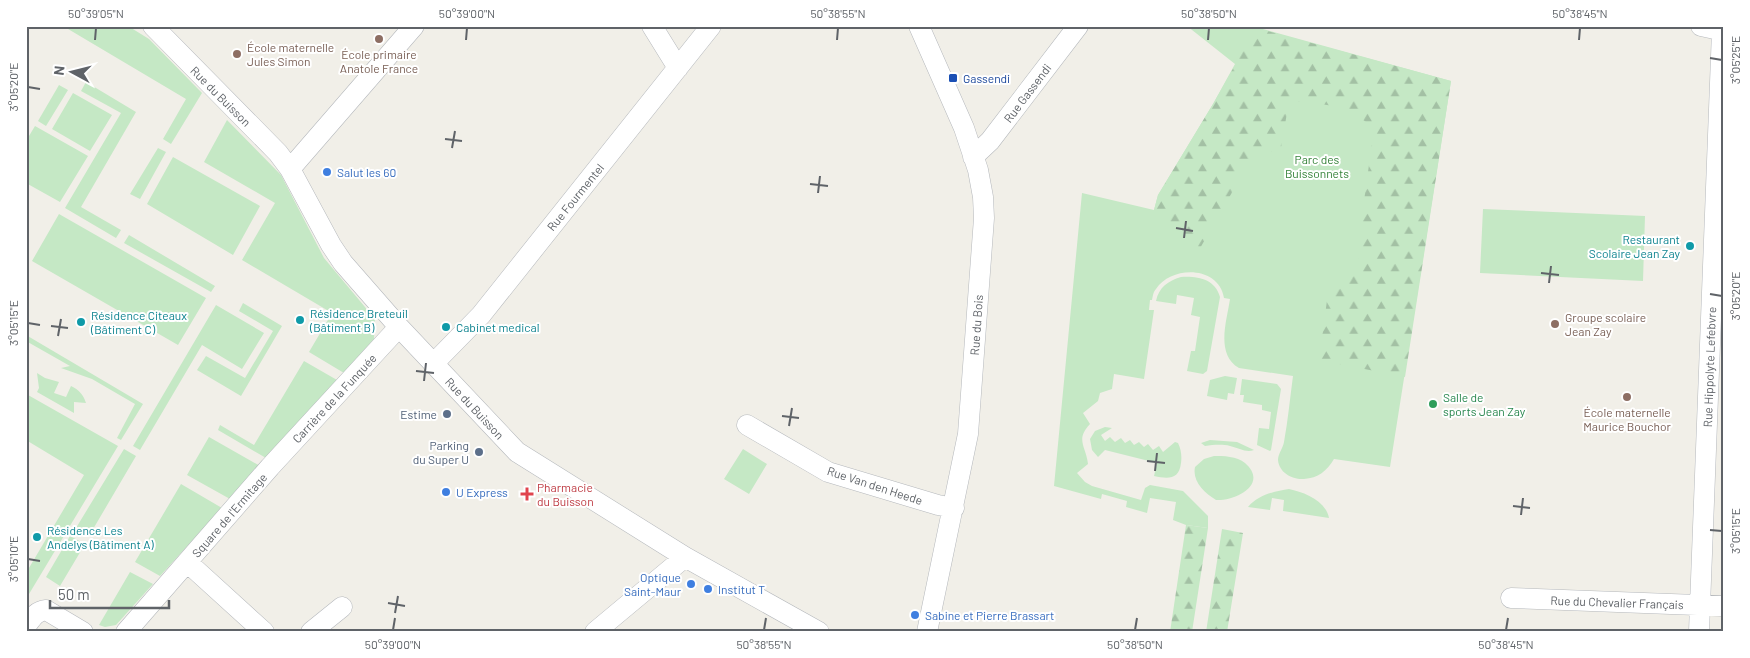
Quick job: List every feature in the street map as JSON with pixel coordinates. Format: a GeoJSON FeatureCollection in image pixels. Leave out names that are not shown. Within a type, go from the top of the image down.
{"type":"FeatureCollection","features":[{"type":"Feature","properties":{"kind":"street","name":"Rue du Buisson"},"geometry":{"type":"LineString","coordinates":[[153,26],[278,153],[290,169],[336,254],[433,364],[518,452],[685,557],[819,632]]}},
{"type":"Feature","properties":{"kind":"street"},"geometry":{"type":"LineString","coordinates":[[290,169],[414,26]]}},
{"type":"Feature","properties":{"kind":"street"},"geometry":{"type":"LineString","coordinates":[[652,26],[678,68]]}},
{"type":"Feature","properties":{"kind":"street","name":"Rue Fourmentel"},"geometry":{"type":"LineString","coordinates":[[433,364],[481,315],[711,26]]}},
{"type":"Feature","properties":{"kind":"street","name":"Rue du Bois"},"geometry":{"type":"LineString","coordinates":[[919,26],[964,128],[974,157],[981,182],[984,218],[968,434],[927,632]]}},
{"type":"Feature","properties":{"kind":"street","name":"Rue Gassendi"},"geometry":{"type":"LineString","coordinates":[[974,157],[990,141],[1078,26]]}},
{"type":"Feature","properties":{"kind":"street","name":"Rue Hippolyte Lefebvre"},"geometry":{"type":"LineString","coordinates":[[1699,632],[1723,31],[1701,26]]}},
{"type":"Feature","properties":{"kind":"street","name":"Carrière de la Funquée"},"geometry":{"type":"LineString","coordinates":[[270,467],[399,327]]}},
{"type":"Feature","properties":{"kind":"street","name":"Rue Van den Heede"},"geometry":{"type":"LineString","coordinates":[[747,425],[828,472],[938,505],[954,508]]}},
{"type":"Feature","properties":{"kind":"street","name":"Square de l'Ermitage"},"geometry":{"type":"LineString","coordinates":[[126,632],[270,467]]}},
{"type":"Feature","properties":{"kind":"street"},"geometry":{"type":"LineString","coordinates":[[595,632],[685,557]]}},
{"type":"Feature","properties":{"kind":"street","name":"Square de l'Ermitage"},"geometry":{"type":"LineString","coordinates":[[187,562],[264,632]]}},
{"type":"Feature","properties":{"kind":"street","name":"Rue du Chevalier Français"},"geometry":{"type":"LineString","coordinates":[[1511,598],[1724,606]]}},
{"type":"Feature","properties":{"kind":"street"},"geometry":{"type":"LineString","coordinates":[[311,632],[342,607]]}},
{"type":"Feature","properties":{"kind":"street"},"geometry":{"type":"LineString","coordinates":[[26,626],[40,611],[46,610],[83,632]]}},
{"type":"Feature","properties":{"kind":"green space"},"geometry":{"type":"Polygon","coordinates":[[[63,26],[128,26],[149,39],[202,93],[171,144],[163,139],[186,99],[63,26]]]}},
{"type":"Feature","properties":{"kind":"green space","name":"Parc des Buissonnets"},"geometry":{"type":"Polygon","coordinates":[[[1187,26],[1252,26],[1451,81],[1390,467],[1334,459],[1322,473],[1314,477],[1300,479],[1287,475],[1281,469],[1278,460],[1284,442],[1293,376],[1239,368],[1232,362],[1227,354],[1224,336],[1230,299],[1224,298],[1220,287],[1214,280],[1205,275],[1194,273],[1183,273],[1173,276],[1163,281],[1154,291],[1152,300],[1150,300],[1149,310],[1154,310],[1144,379],[1114,374],[1112,389],[1100,393],[1098,401],[1083,413],[1090,424],[1082,439],[1088,464],[1077,473],[1085,482],[1092,486],[1141,500],[1145,488],[1150,485],[1183,491],[1208,516],[1208,528],[1186,525],[1173,520],[1176,502],[1150,498],[1147,513],[1126,507],[1127,501],[1102,494],[1101,499],[1054,486],[1082,193],[1154,210],[1158,195],[1235,64],[1187,26]]]}},
{"type":"Feature","properties":{"kind":"green space","name":"Parc des Buissonnets"},"geometry":{"type":"Polygon","coordinates":[[[1256,28],[1451,81],[1405,377],[1319,360],[1328,293],[1338,277],[1356,273],[1362,242],[1360,230],[1372,143],[1369,124],[1345,108],[1289,101],[1280,154],[1258,147],[1199,250],[1154,210],[1158,195],[1256,28]]]}},
{"type":"Feature","properties":{"kind":"green space"},"geometry":{"type":"Polygon","coordinates":[[[86,82],[136,112],[81,207],[121,230],[116,238],[65,208],[121,113],[81,91],[86,82]]]}},
{"type":"Feature","properties":{"kind":"green space"},"geometry":{"type":"Polygon","coordinates":[[[59,85],[68,90],[46,126],[38,121],[59,85]]]}},
{"type":"Feature","properties":{"kind":"green space"},"geometry":{"type":"Polygon","coordinates":[[[73,93],[112,115],[90,151],[52,129],[73,93]]]}},
{"type":"Feature","properties":{"kind":"green space"},"geometry":{"type":"Polygon","coordinates":[[[227,120],[281,175],[324,258],[375,319],[374,339],[344,373],[309,352],[332,313],[242,260],[275,203],[204,162],[227,120]]]}},
{"type":"Feature","properties":{"kind":"green space"},"geometry":{"type":"Polygon","coordinates":[[[35,126],[88,156],[60,202],[26,183],[26,141],[35,126]]]}},
{"type":"Feature","properties":{"kind":"green space"},"geometry":{"type":"Polygon","coordinates":[[[158,148],[166,152],[140,199],[130,194],[158,148]]]}},
{"type":"Feature","properties":{"kind":"green space"},"geometry":{"type":"Polygon","coordinates":[[[173,157],[260,206],[233,255],[147,204],[173,157]]]}},
{"type":"Feature","properties":{"kind":"green space"},"geometry":{"type":"Polygon","coordinates":[[[1483,209],[1645,216],[1643,281],[1480,273],[1483,209]]]}},
{"type":"Feature","properties":{"kind":"green space"},"geometry":{"type":"Polygon","coordinates":[[[59,214],[206,298],[178,345],[32,261],[59,214]]]}},
{"type":"Feature","properties":{"kind":"green space"},"geometry":{"type":"Polygon","coordinates":[[[129,235],[215,286],[211,292],[124,243],[129,235]]]}},
{"type":"Feature","properties":{"kind":"green space"},"geometry":{"type":"Polygon","coordinates":[[[1181,277],[1194,277],[1210,282],[1218,291],[1220,297],[1207,371],[1203,374],[1187,371],[1191,351],[1195,351],[1200,317],[1191,315],[1194,298],[1177,295],[1176,304],[1156,301],[1159,292],[1165,285],[1181,277]]]}},
{"type":"Feature","properties":{"kind":"green space"},"geometry":{"type":"Polygon","coordinates":[[[243,303],[282,326],[241,396],[197,370],[206,356],[245,378],[273,331],[239,311],[243,303]]]}},
{"type":"Feature","properties":{"kind":"green space"},"geometry":{"type":"Polygon","coordinates":[[[216,305],[264,333],[242,369],[202,345],[140,450],[133,446],[216,305]]]}},
{"type":"Feature","properties":{"kind":"green space"},"geometry":{"type":"Polygon","coordinates":[[[26,335],[143,404],[121,440],[117,438],[135,404],[92,379],[61,368],[70,366],[26,341],[26,335]]]}},
{"type":"Feature","properties":{"kind":"green space"},"geometry":{"type":"Polygon","coordinates":[[[304,361],[337,380],[266,458],[218,430],[220,425],[254,445],[304,361]]]}},
{"type":"Feature","properties":{"kind":"green space"},"geometry":{"type":"Polygon","coordinates":[[[37,373],[45,378],[59,382],[54,393],[66,397],[71,386],[84,397],[86,403],[74,402],[74,413],[37,392],[39,388],[37,373]]]}},
{"type":"Feature","properties":{"kind":"green space"},"geometry":{"type":"Polygon","coordinates":[[[1225,376],[1237,378],[1234,394],[1228,393],[1227,400],[1207,396],[1210,380],[1225,376]]]}},
{"type":"Feature","properties":{"kind":"green space"},"geometry":{"type":"Polygon","coordinates":[[[1242,379],[1277,384],[1281,389],[1270,451],[1257,445],[1259,428],[1269,429],[1271,412],[1262,410],[1262,405],[1243,402],[1244,395],[1240,395],[1242,379]]]}},
{"type":"Feature","properties":{"kind":"green space"},"geometry":{"type":"Polygon","coordinates":[[[28,395],[118,446],[26,599],[26,573],[84,475],[26,440],[26,398],[28,395]]]}},
{"type":"Feature","properties":{"kind":"green space"},"geometry":{"type":"Polygon","coordinates":[[[1105,427],[1112,428],[1101,435],[1105,441],[1110,437],[1115,442],[1121,438],[1125,443],[1130,440],[1134,445],[1139,442],[1144,447],[1148,444],[1153,450],[1159,446],[1163,452],[1175,442],[1178,443],[1181,450],[1181,458],[1178,473],[1168,478],[1154,476],[1157,463],[1105,450],[1098,457],[1092,450],[1090,439],[1095,431],[1105,427]]]}},
{"type":"Feature","properties":{"kind":"green space"},"geometry":{"type":"Polygon","coordinates":[[[209,437],[260,466],[230,499],[187,475],[209,437]]]}},
{"type":"Feature","properties":{"kind":"green space"},"geometry":{"type":"Polygon","coordinates":[[[1210,440],[1237,442],[1254,450],[1245,451],[1224,445],[1205,446],[1201,443],[1210,440]]]}},
{"type":"Feature","properties":{"kind":"green space"},"geometry":{"type":"Polygon","coordinates":[[[124,449],[136,456],[89,536],[76,528],[124,449]]]}},
{"type":"Feature","properties":{"kind":"green space"},"geometry":{"type":"Polygon","coordinates":[[[743,449],[767,464],[749,494],[724,479],[743,449]]]}},
{"type":"Feature","properties":{"kind":"green space"},"geometry":{"type":"Polygon","coordinates":[[[1214,456],[1226,456],[1245,463],[1251,471],[1253,478],[1252,484],[1247,490],[1232,498],[1216,500],[1203,490],[1195,477],[1195,467],[1204,459],[1214,456]]]}},
{"type":"Feature","properties":{"kind":"green space"},"geometry":{"type":"Polygon","coordinates":[[[181,484],[222,508],[160,576],[135,562],[181,484]]]}},
{"type":"Feature","properties":{"kind":"green space"},"geometry":{"type":"Polygon","coordinates":[[[1289,489],[1314,498],[1324,507],[1329,518],[1283,511],[1284,500],[1272,498],[1270,510],[1248,507],[1273,492],[1289,489]]]}},
{"type":"Feature","properties":{"kind":"green space"},"geometry":{"type":"Polygon","coordinates":[[[1186,525],[1208,528],[1192,632],[1170,632],[1186,525]]]}},
{"type":"Feature","properties":{"kind":"green space"},"geometry":{"type":"Polygon","coordinates":[[[1222,529],[1243,533],[1227,632],[1206,632],[1222,529]]]}},
{"type":"Feature","properties":{"kind":"green space"},"geometry":{"type":"Polygon","coordinates":[[[70,536],[85,544],[60,586],[46,577],[70,536]]]}},
{"type":"Feature","properties":{"kind":"green space"},"geometry":{"type":"Polygon","coordinates":[[[130,572],[153,584],[116,625],[105,627],[99,625],[130,572]]]}},
{"type":"Feature","properties":{"kind":"place","name":"École primaire Anatole France"},"geometry":{"type":"Point","coordinates":[379,39]}},
{"type":"Feature","properties":{"kind":"place","name":"École maternelle Jules Simon"},"geometry":{"type":"Point","coordinates":[237,54]}},
{"type":"Feature","properties":{"kind":"place","name":"Gassendi"},"geometry":{"type":"Point","coordinates":[953,78]}},
{"type":"Feature","properties":{"kind":"place","name":"Salut les 60"},"geometry":{"type":"Point","coordinates":[327,172]}},
{"type":"Feature","properties":{"kind":"place","name":"Restaurant Scolaire Jean Zay"},"geometry":{"type":"Point","coordinates":[1690,246]}},
{"type":"Feature","properties":{"kind":"place","name":"Résidence Breteuil (Bâtiment B)"},"geometry":{"type":"Point","coordinates":[300,320]}},
{"type":"Feature","properties":{"kind":"place","name":"Résidence Citeaux (Bâtiment C)"},"geometry":{"type":"Point","coordinates":[81,322]}},
{"type":"Feature","properties":{"kind":"place","name":"Groupe scolaire Jean Zay"},"geometry":{"type":"Point","coordinates":[1555,324]}},
{"type":"Feature","properties":{"kind":"place","name":"Cabinet medical"},"geometry":{"type":"Point","coordinates":[446,327]}},
{"type":"Feature","properties":{"kind":"place","name":"École maternelle Maurice Bouchor"},"geometry":{"type":"Point","coordinates":[1627,397]}},
{"type":"Feature","properties":{"kind":"place","name":"Salle de sports Jean Zay"},"geometry":{"type":"Point","coordinates":[1433,404]}},
{"type":"Feature","properties":{"kind":"place","name":"Estime"},"geometry":{"type":"Point","coordinates":[447,414]}},
{"type":"Feature","properties":{"kind":"place","name":"Parking du Super U"},"geometry":{"type":"Point","coordinates":[479,452]}},
{"type":"Feature","properties":{"kind":"place","name":"U Express"},"geometry":{"type":"Point","coordinates":[446,492]}},
{"type":"Feature","properties":{"kind":"place","name":"Pharmacie du Buisson"},"geometry":{"type":"Point","coordinates":[527,494]}},
{"type":"Feature","properties":{"kind":"place","name":"Résidence Les Andelys (Bâtiment A)"},"geometry":{"type":"Point","coordinates":[37,537]}},
{"type":"Feature","properties":{"kind":"place","name":"Optique Saint-Maur"},"geometry":{"type":"Point","coordinates":[691,584]}},
{"type":"Feature","properties":{"kind":"place","name":"Institut T"},"geometry":{"type":"Point","coordinates":[708,589]}},
{"type":"Feature","properties":{"kind":"place","name":"Sabine et Pierre Brassart"},"geometry":{"type":"Point","coordinates":[915,615]}}]}
